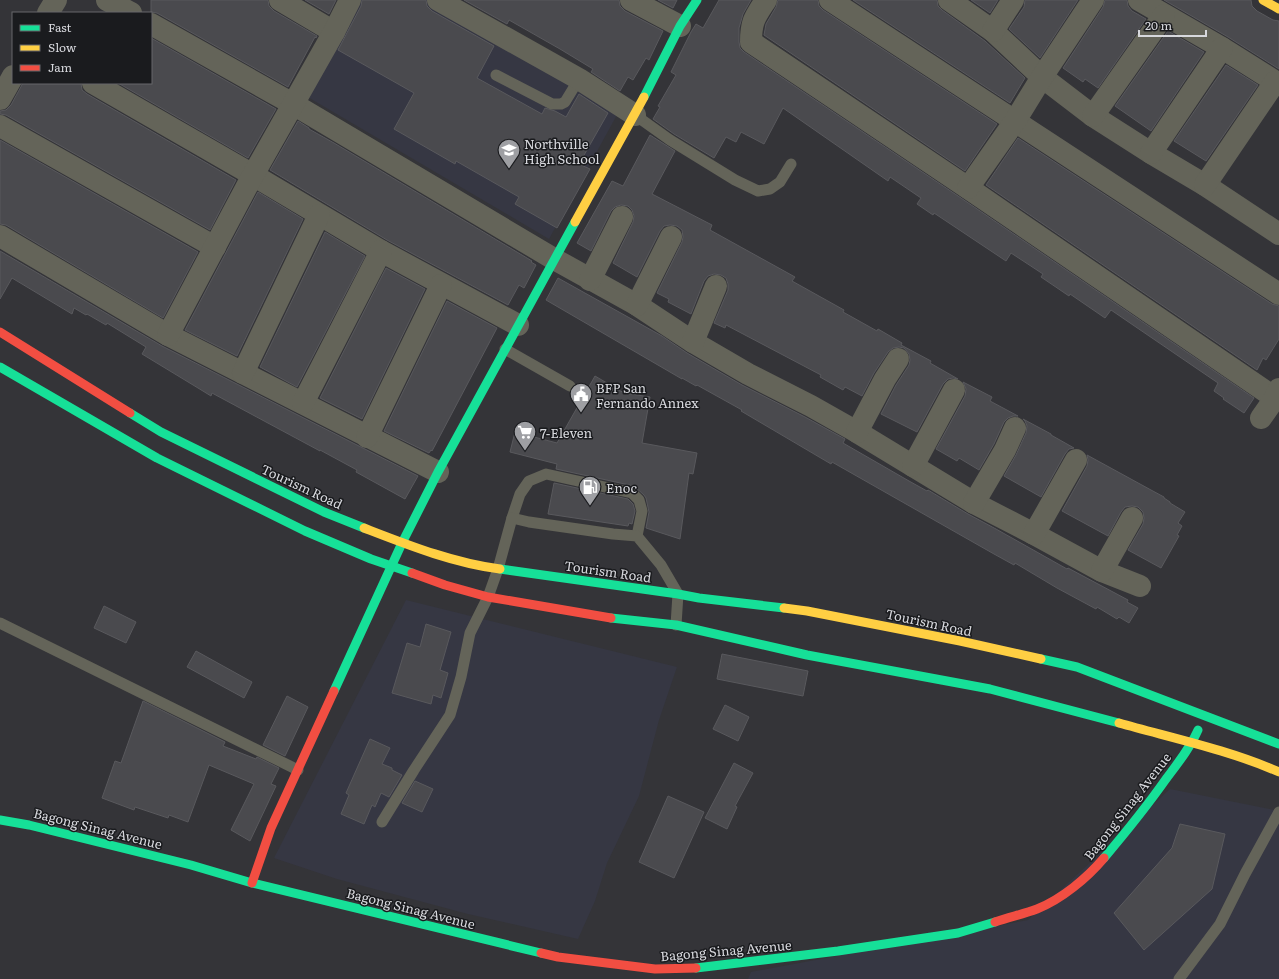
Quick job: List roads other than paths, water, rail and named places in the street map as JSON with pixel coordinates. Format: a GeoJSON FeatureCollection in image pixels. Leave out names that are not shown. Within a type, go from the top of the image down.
{"type":"FeatureCollection","features":[{"type":"Feature","properties":{"kind":"main road"},"geometry":{"type":"LineString","coordinates":[[252,883],[271,828],[402,543],[438,472],[518,325],[635,115],[680,26],[697,0]]}},
{"type":"Feature","properties":{"kind":"main road"},"geometry":{"type":"LineString","coordinates":[[1263,0],[1279,9]]}},
{"type":"Feature","properties":{"kind":"main road","name":"Tourism Road"},"geometry":{"type":"LineString","coordinates":[[0,332],[160,432],[324,512],[402,543],[477,566],[699,598],[807,611],[1077,667],[1251,732],[1279,744]]}},
{"type":"Feature","properties":{"kind":"main road"},"geometry":{"type":"LineString","coordinates":[[0,367],[157,458],[305,531],[371,559],[445,585],[488,597],[616,619],[676,626],[807,655],[990,689],[1192,743],[1279,772]]}},
{"type":"Feature","properties":{"kind":"main road","name":"Bagong Sinag Avenue"},"geometry":{"type":"LineString","coordinates":[[0,820],[29,825],[191,865],[252,883],[558,958],[655,974],[723,972],[838,951],[958,933],[1037,909],[1057,899],[1093,871],[1127,830],[1192,743],[1205,715]]}},
{"type":"Feature","properties":{"kind":"street"},"geometry":{"type":"LineString","coordinates":[[49,12],[56,0]]}},
{"type":"Feature","properties":{"kind":"street"},"geometry":{"type":"LineString","coordinates":[[107,0],[128,12]]}},
{"type":"Feature","properties":{"kind":"street"},"geometry":{"type":"LineString","coordinates":[[280,0],[334,32]]}},
{"type":"Feature","properties":{"kind":"street"},"geometry":{"type":"LineString","coordinates":[[168,335],[253,175],[334,32],[350,0]]}},
{"type":"Feature","properties":{"kind":"street"},"geometry":{"type":"LineString","coordinates":[[438,0],[578,79],[635,115]]}},
{"type":"Feature","properties":{"kind":"street"},"geometry":{"type":"LineString","coordinates":[[631,0],[680,26]]}},
{"type":"Feature","properties":{"kind":"street"},"geometry":{"type":"LineString","coordinates":[[766,0],[754,18],[751,27],[751,42],[1277,393],[1261,418]]}},
{"type":"Feature","properties":{"kind":"street"},"geometry":{"type":"LineString","coordinates":[[830,0],[1279,294]]}},
{"type":"Feature","properties":{"kind":"street"},"geometry":{"type":"LineString","coordinates":[[948,0],[993,31],[1042,77],[1093,116],[1205,185],[1279,234]]}},
{"type":"Feature","properties":{"kind":"street"},"geometry":{"type":"LineString","coordinates":[[993,31],[1013,0]]}},
{"type":"Feature","properties":{"kind":"street"},"geometry":{"type":"LineString","coordinates":[[968,188],[1015,121],[1093,0]]}},
{"type":"Feature","properties":{"kind":"street"},"geometry":{"type":"LineString","coordinates":[[1139,0],[1222,48],[1277,83],[1205,185]]}},
{"type":"Feature","properties":{"kind":"street"},"geometry":{"type":"LineString","coordinates":[[1093,116],[1164,15]]}},
{"type":"Feature","properties":{"kind":"street"},"geometry":{"type":"LineString","coordinates":[[152,25],[293,104],[590,280],[637,305],[693,342],[748,374],[858,432],[974,503],[1102,572],[1140,586]]}},
{"type":"Feature","properties":{"kind":"street"},"geometry":{"type":"LineString","coordinates":[[1151,153],[1222,48]]}},
{"type":"Feature","properties":{"kind":"street"},"geometry":{"type":"LineString","coordinates":[[0,100],[12,78]]}},
{"type":"Feature","properties":{"kind":"street"},"geometry":{"type":"LineString","coordinates":[[95,84],[381,251],[518,325]]}},
{"type":"Feature","properties":{"kind":"street"},"geometry":{"type":"LineString","coordinates":[[0,126],[215,247]]}},
{"type":"Feature","properties":{"kind":"street"},"geometry":{"type":"LineString","coordinates":[[243,373],[319,215]]}},
{"type":"Feature","properties":{"kind":"street"},"geometry":{"type":"LineString","coordinates":[[590,280],[622,217]]}},
{"type":"Feature","properties":{"kind":"street"},"geometry":{"type":"LineString","coordinates":[[0,236],[168,335],[438,472]]}},
{"type":"Feature","properties":{"kind":"street"},"geometry":{"type":"LineString","coordinates":[[637,305],[671,237]]}},
{"type":"Feature","properties":{"kind":"street"},"geometry":{"type":"LineString","coordinates":[[303,403],[381,251]]}},
{"type":"Feature","properties":{"kind":"street"},"geometry":{"type":"LineString","coordinates":[[368,437],[442,285]]}},
{"type":"Feature","properties":{"kind":"street"},"geometry":{"type":"LineString","coordinates":[[693,342],[716,286]]}},
{"type":"Feature","properties":{"kind":"street"},"geometry":{"type":"LineString","coordinates":[[858,432],[885,379],[898,358]]}},
{"type":"Feature","properties":{"kind":"street"},"geometry":{"type":"LineString","coordinates":[[913,466],[954,390]]}},
{"type":"Feature","properties":{"kind":"street"},"geometry":{"type":"LineString","coordinates":[[974,503],[1005,450],[1015,428]]}},
{"type":"Feature","properties":{"kind":"street"},"geometry":{"type":"LineString","coordinates":[[1034,534],[1076,460]]}},
{"type":"Feature","properties":{"kind":"street"},"geometry":{"type":"LineString","coordinates":[[1102,572],[1132,518]]}},
{"type":"Feature","properties":{"kind":"lane"},"geometry":{"type":"LineString","coordinates":[[496,75],[552,104],[560,104],[565,102],[578,79]]}},
{"type":"Feature","properties":{"kind":"lane"},"geometry":{"type":"LineString","coordinates":[[635,115],[670,140],[735,180],[758,191],[770,190],[780,182],[791,164]]}},
{"type":"Feature","properties":{"kind":"lane"},"geometry":{"type":"LineString","coordinates":[[505,349],[570,386]]}},
{"type":"Feature","properties":{"kind":"lane"},"geometry":{"type":"LineString","coordinates":[[382,822],[450,715],[461,677],[470,633],[488,597],[498,569],[520,494],[529,481],[546,474],[632,493],[639,500],[642,511],[637,536]]}},
{"type":"Feature","properties":{"kind":"lane"},"geometry":{"type":"LineString","coordinates":[[512,518],[535,523],[637,536],[662,565],[678,594],[676,626]]}},
{"type":"Feature","properties":{"kind":"lane"},"geometry":{"type":"LineString","coordinates":[[0,624],[298,770]]}},
{"type":"Feature","properties":{"kind":"lane"},"geometry":{"type":"LineString","coordinates":[[1179,979],[1220,924],[1279,812]]}},
{"type":"Feature","properties":{"kind":"place","name":"Northville High School"},"geometry":{"type":"Point","coordinates":[509,170]}},
{"type":"Feature","properties":{"kind":"place","name":"BFP San Fernando Annex"},"geometry":{"type":"Point","coordinates":[581,414]}},
{"type":"Feature","properties":{"kind":"place","name":"7-Eleven"},"geometry":{"type":"Point","coordinates":[525,452]}},
{"type":"Feature","properties":{"kind":"place","name":"Enoc"},"geometry":{"type":"Point","coordinates":[590,506]}}]}
